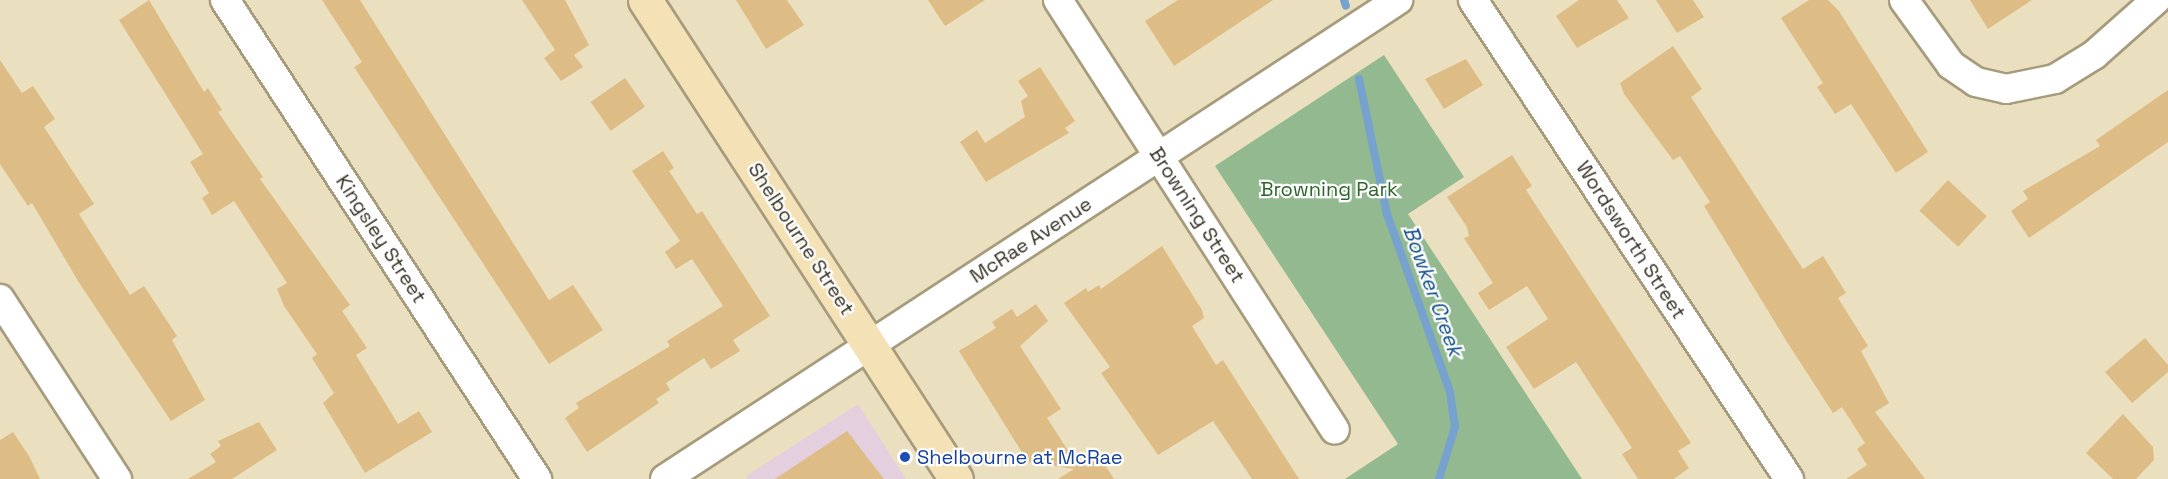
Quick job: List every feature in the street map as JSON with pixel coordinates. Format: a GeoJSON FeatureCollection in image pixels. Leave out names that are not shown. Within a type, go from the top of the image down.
{"type":"FeatureCollection","features":[{"type":"Feature","properties":{"kind":"main road","name":"Shelbourne Street"},"geometry":{"type":"LineString","coordinates":[[645,0],[956,479]]}},
{"type":"Feature","properties":{"kind":"street","name":"Kingsley Street"},"geometry":{"type":"LineString","coordinates":[[225,0],[537,479]]}},
{"type":"Feature","properties":{"kind":"street","name":"Browning Street"},"geometry":{"type":"LineString","coordinates":[[1058,0],[1335,430]]}},
{"type":"Feature","properties":{"kind":"street","name":"McRae Avenue"},"geometry":{"type":"LineString","coordinates":[[665,479],[1398,0]]}},
{"type":"Feature","properties":{"kind":"street","name":"Wordsworth Street"},"geometry":{"type":"LineString","coordinates":[[1473,0],[1789,479]]}},
{"type":"Feature","properties":{"kind":"street"},"geometry":{"type":"LineString","coordinates":[[1904,0],[1951,65],[1976,82],[2006,89],[2055,79],[2094,56],[2156,0]]}},
{"type":"Feature","properties":{"kind":"street"},"geometry":{"type":"LineString","coordinates":[[0,299],[117,479]]}},
{"type":"Feature","properties":{"kind":"shaded area"},"geometry":{"type":"Polygon","coordinates":[[[858,404],[906,479],[748,479],[746,476],[858,404]]]}},
{"type":"Feature","properties":{"kind":"green space","name":"Browning Park"},"geometry":{"type":"Polygon","coordinates":[[[1384,55],[1464,177],[1408,214],[1582,479],[1345,479],[1398,444],[1215,166],[1384,55]]]}},
{"type":"Feature","properties":{"kind":"building"},"geometry":{"type":"Polygon","coordinates":[[[149,0],[204,92],[208,88],[222,110],[218,112],[263,177],[260,179],[350,305],[342,311],[367,348],[356,355],[398,424],[419,411],[432,432],[365,473],[323,403],[334,393],[312,358],[317,354],[284,306],[277,289],[287,283],[234,201],[212,215],[202,198],[209,193],[190,162],[203,154],[119,20],[149,0]]]}},
{"type":"Feature","properties":{"kind":"building"},"geometry":{"type":"Polygon","coordinates":[[[322,0],[360,0],[549,300],[573,285],[603,330],[549,364],[354,67],[362,62],[322,0]]]}},
{"type":"Feature","properties":{"kind":"building"},"geometry":{"type":"Polygon","coordinates":[[[522,0],[565,0],[589,45],[574,55],[583,67],[561,81],[544,58],[555,50],[522,0]]]}},
{"type":"Feature","properties":{"kind":"building"},"geometry":{"type":"Polygon","coordinates":[[[736,0],[787,0],[804,25],[766,49],[736,0]]]}},
{"type":"Feature","properties":{"kind":"building"},"geometry":{"type":"Polygon","coordinates":[[[928,0],[985,0],[945,26],[928,0]]]}},
{"type":"Feature","properties":{"kind":"building"},"geometry":{"type":"Polygon","coordinates":[[[1178,0],[1273,0],[1174,66],[1145,21],[1178,0]]]}},
{"type":"Feature","properties":{"kind":"building"},"geometry":{"type":"Polygon","coordinates":[[[1579,0],[1617,0],[1629,18],[1577,48],[1556,16],[1579,0]]]}},
{"type":"Feature","properties":{"kind":"building"},"geometry":{"type":"Polygon","coordinates":[[[1656,0],[1693,0],[1704,17],[1677,33],[1656,0]]]}},
{"type":"Feature","properties":{"kind":"building"},"geometry":{"type":"Polygon","coordinates":[[[1809,0],[1828,0],[1839,11],[1928,152],[1896,173],[1851,104],[1835,114],[1817,87],[1823,83],[1781,18],[1809,0]]]}},
{"type":"Feature","properties":{"kind":"building"},"geometry":{"type":"Polygon","coordinates":[[[1970,0],[2032,0],[1988,29],[1970,0]]]}},
{"type":"Feature","properties":{"kind":"building"},"geometry":{"type":"Polygon","coordinates":[[[1673,46],[1702,89],[1691,97],[1803,269],[1823,256],[1846,293],[1838,298],[1868,346],[1861,351],[1889,403],[1875,412],[1925,479],[1846,479],[1867,465],[1857,449],[1865,443],[1842,407],[1833,413],[1787,342],[1704,206],[1710,202],[1680,156],[1673,160],[1624,94],[1620,83],[1673,46]]]}},
{"type":"Feature","properties":{"kind":"building"},"geometry":{"type":"Polygon","coordinates":[[[1466,59],[1483,85],[1444,109],[1425,79],[1466,59]]]}},
{"type":"Feature","properties":{"kind":"building"},"geometry":{"type":"Polygon","coordinates":[[[0,60],[22,93],[33,86],[55,119],[44,127],[94,204],[79,214],[130,295],[144,286],[177,336],[172,340],[205,400],[171,421],[78,281],[32,203],[28,206],[0,164],[0,60]]]}},
{"type":"Feature","properties":{"kind":"building"},"geometry":{"type":"Polygon","coordinates":[[[1040,67],[1075,121],[1065,128],[1069,133],[986,182],[960,142],[977,130],[985,143],[1025,117],[1021,101],[1028,96],[1018,81],[1040,67]]]}},
{"type":"Feature","properties":{"kind":"building"},"geometry":{"type":"Polygon","coordinates":[[[625,78],[645,107],[611,131],[591,102],[625,78]]]}},
{"type":"Feature","properties":{"kind":"building"},"geometry":{"type":"Polygon","coordinates":[[[2168,90],[2168,142],[2029,238],[2011,211],[2028,199],[2023,191],[2100,146],[2096,140],[2168,90]]]}},
{"type":"Feature","properties":{"kind":"building"},"geometry":{"type":"Polygon","coordinates":[[[663,151],[674,168],[669,171],[697,214],[702,211],[770,316],[733,340],[740,351],[711,369],[704,358],[666,383],[670,390],[656,399],[659,403],[587,452],[565,418],[579,408],[576,403],[670,346],[667,341],[723,306],[692,259],[676,269],[665,252],[680,241],[632,171],[663,151]]]}},
{"type":"Feature","properties":{"kind":"building"},"geometry":{"type":"Polygon","coordinates":[[[1512,155],[1532,186],[1526,190],[1691,443],[1678,451],[1689,468],[1674,479],[1638,479],[1622,454],[1632,448],[1576,362],[1534,389],[1506,347],[1548,319],[1527,286],[1489,310],[1478,293],[1493,283],[1464,238],[1469,236],[1467,227],[1447,197],[1512,155]]]}},
{"type":"Feature","properties":{"kind":"building"},"geometry":{"type":"Polygon","coordinates":[[[1948,180],[1987,216],[1958,247],[1919,211],[1948,180]]]}},
{"type":"Feature","properties":{"kind":"building"},"geometry":{"type":"Polygon","coordinates":[[[1162,246],[1202,310],[1204,318],[1192,326],[1216,365],[1223,360],[1299,479],[1252,479],[1213,421],[1158,455],[1101,373],[1110,367],[1064,303],[1086,288],[1088,292],[1099,285],[1101,289],[1162,246]]]}},
{"type":"Feature","properties":{"kind":"building"},"geometry":{"type":"Polygon","coordinates":[[[1036,304],[1048,321],[1020,346],[1061,409],[1047,418],[1078,466],[1098,454],[1114,479],[1058,479],[1074,469],[1028,462],[959,351],[996,328],[992,322],[1012,309],[1017,317],[1036,304]]]}},
{"type":"Feature","properties":{"kind":"building"},"geometry":{"type":"Polygon","coordinates":[[[2145,338],[2168,365],[2168,372],[2132,403],[2105,372],[2145,338]]]}},
{"type":"Feature","properties":{"kind":"building"},"geometry":{"type":"Polygon","coordinates":[[[2123,414],[2153,447],[2154,460],[2136,479],[2113,479],[2086,453],[2123,414]]]}},
{"type":"Feature","properties":{"kind":"building"},"geometry":{"type":"Polygon","coordinates":[[[259,422],[277,450],[232,479],[188,479],[216,462],[210,454],[221,446],[218,441],[259,422]]]}},
{"type":"Feature","properties":{"kind":"building"},"geometry":{"type":"Polygon","coordinates":[[[847,431],[884,479],[775,479],[847,431]]]}},
{"type":"Feature","properties":{"kind":"building"},"geometry":{"type":"Polygon","coordinates":[[[13,432],[29,456],[40,479],[0,479],[0,440],[13,432]]]}},
{"type":"Feature","properties":{"kind":"waterway","name":"Bowker Creek"},"geometry":{"type":"LineString","coordinates":[[1344,0],[1346,6]]}},
{"type":"Feature","properties":{"kind":"waterway","name":"Bowker Creek"},"geometry":{"type":"LineString","coordinates":[[1359,79],[1387,214],[1450,392],[1455,427],[1439,479]]}},
{"type":"Feature","properties":{"kind":"place","name":"Shelbourne at McRae"},"geometry":{"type":"Point","coordinates":[905,457]}}]}
